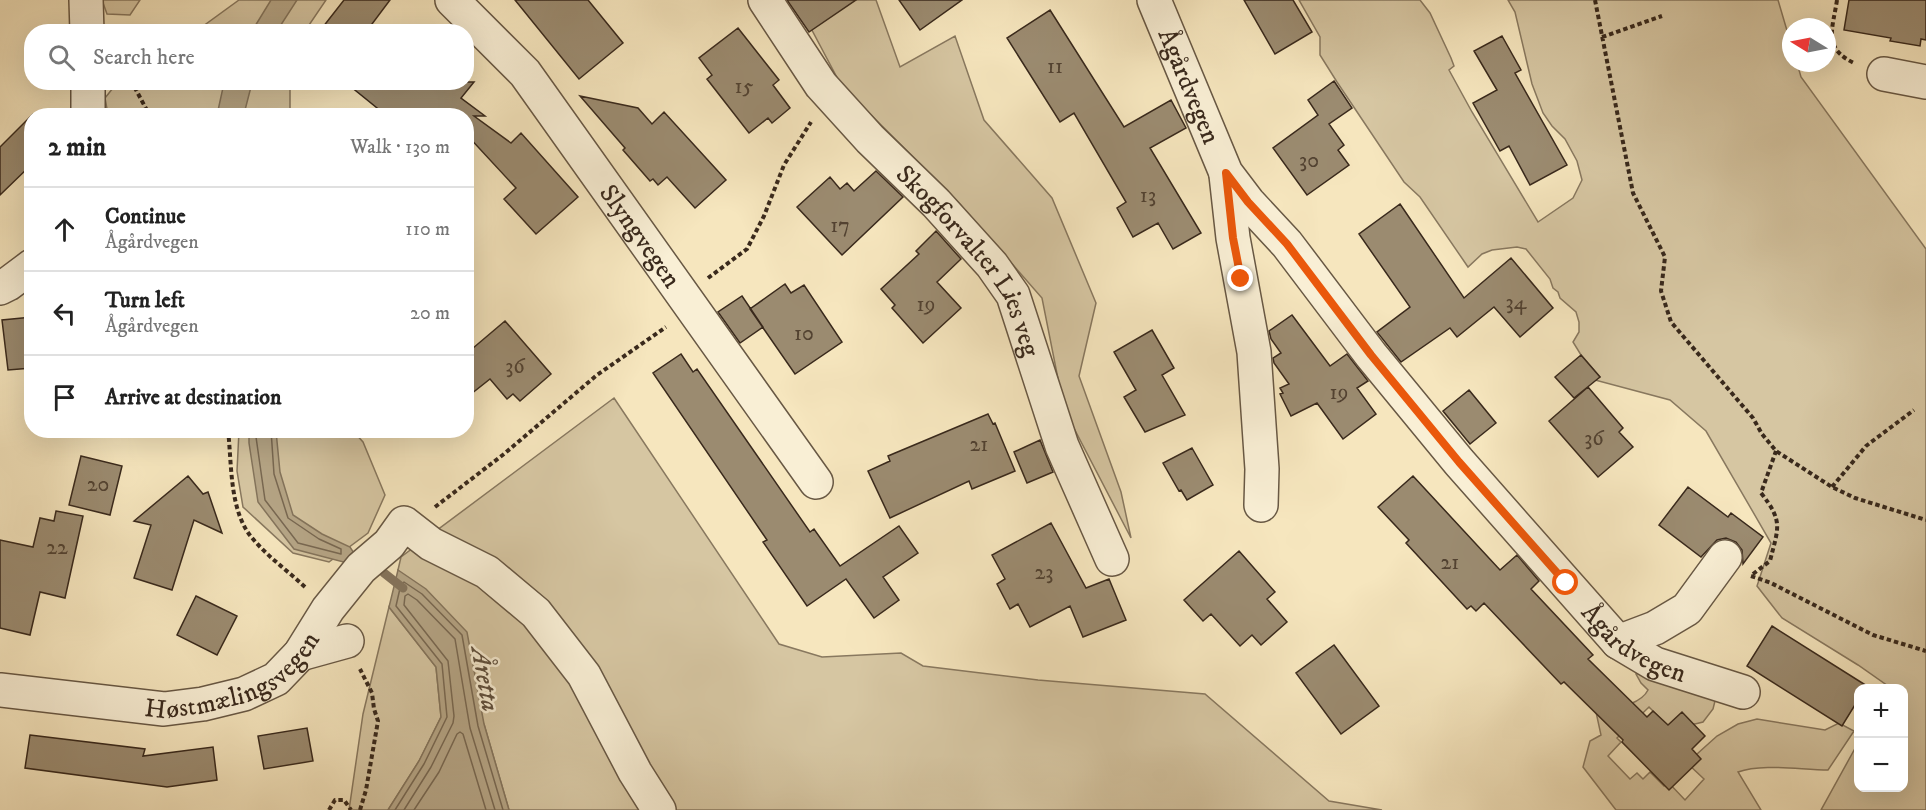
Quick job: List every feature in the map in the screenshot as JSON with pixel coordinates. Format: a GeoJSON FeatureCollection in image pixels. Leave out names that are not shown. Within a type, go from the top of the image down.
{"type":"FeatureCollection","features":[{"type":"Feature","properties":{"kind":"street"},"geometry":{"type":"LineString","coordinates":[[86,0],[87,24]]}},
{"type":"Feature","properties":{"kind":"street","name":"Slyngvegen"},"geometry":{"type":"LineString","coordinates":[[452,0],[525,73],[816,482]]}},
{"type":"Feature","properties":{"kind":"street","name":"Skogforvalter Lies veg"},"geometry":{"type":"LineString","coordinates":[[765,0],[821,85],[870,139],[936,203],[992,265],[1013,295],[1062,446],[1112,559]]}},
{"type":"Feature","properties":{"kind":"street","name":"Ågårdvegen"},"geometry":{"type":"LineString","coordinates":[[1154,0],[1226,173],[1248,202],[1287,244],[1371,355],[1459,462],[1618,642],[1655,664],[1743,692]]}},
{"type":"Feature","properties":{"kind":"street"},"geometry":{"type":"LineString","coordinates":[[1884,74],[1926,82]]}},
{"type":"Feature","properties":{"kind":"street"},"geometry":{"type":"LineString","coordinates":[[88,90],[88,108]]}},
{"type":"Feature","properties":{"kind":"street","name":"Ågårdvegen"},"geometry":{"type":"LineString","coordinates":[[1226,173],[1233,238],[1254,352],[1262,469],[1261,505]]}},
{"type":"Feature","properties":{"kind":"street"},"geometry":{"type":"LineString","coordinates":[[0,288],[24,272]]}},
{"type":"Feature","properties":{"kind":"street"},"geometry":{"type":"LineString","coordinates":[[404,524],[431,544],[487,572],[536,613],[584,675],[635,772],[659,810]]}},
{"type":"Feature","properties":{"kind":"street","name":"Høstmælingsvegen"},"geometry":{"type":"LineString","coordinates":[[0,690],[164,709],[203,704],[244,694],[276,679],[300,654],[328,609],[361,568],[389,544],[404,524]]}},
{"type":"Feature","properties":{"kind":"street"},"geometry":{"type":"LineString","coordinates":[[1618,642],[1655,628],[1740,572]]}},
{"type":"Feature","properties":{"kind":"street"},"geometry":{"type":"LineString","coordinates":[[300,654],[347,641]]}},
{"type":"Feature","properties":{"kind":"path"},"geometry":{"type":"LineString","coordinates":[[1595,0],[1633,193],[1665,257],[1661,291],[1671,322],[1753,417],[1761,434],[1776,451],[1832,487],[1854,498],[1926,520]]}},
{"type":"Feature","properties":{"kind":"path"},"geometry":{"type":"LineString","coordinates":[[1837,0],[1831,40],[1836,51],[1852,62],[1867,65],[1884,74]]}},
{"type":"Feature","properties":{"kind":"path"},"geometry":{"type":"LineString","coordinates":[[1602,37],[1662,16]]}},
{"type":"Feature","properties":{"kind":"path"},"geometry":{"type":"LineString","coordinates":[[136,90],[146,108]]}},
{"type":"Feature","properties":{"kind":"path"},"geometry":{"type":"LineString","coordinates":[[404,524],[436,507],[504,454],[597,375],[690,303],[703,281],[747,249],[764,216],[784,165],[829,94]]}},
{"type":"Feature","properties":{"kind":"path"},"geometry":{"type":"LineString","coordinates":[[1832,487],[1866,446],[1914,410]]}},
{"type":"Feature","properties":{"kind":"path"},"geometry":{"type":"LineString","coordinates":[[229,438],[234,491],[240,517],[252,538],[328,609]]}},
{"type":"Feature","properties":{"kind":"path"},"geometry":{"type":"LineString","coordinates":[[1740,572],[1770,561],[1779,524],[1771,505],[1761,493],[1776,451]]}},
{"type":"Feature","properties":{"kind":"path"},"geometry":{"type":"LineString","coordinates":[[1740,572],[1771,583],[1874,635],[1926,651]]}},
{"type":"Feature","properties":{"kind":"path"},"geometry":{"type":"LineString","coordinates":[[347,641],[372,693],[378,721],[366,790],[360,810]]}},
{"type":"Feature","properties":{"kind":"path"},"geometry":{"type":"LineString","coordinates":[[329,810],[335,800],[344,800],[351,810]]}},
{"type":"Feature","properties":{"kind":"shaded area"},"geometry":{"type":"Polygon","coordinates":[[[102,0],[140,0],[130,15],[107,14],[102,0]]]}},
{"type":"Feature","properties":{"kind":"shaded area"},"geometry":{"type":"Polygon","coordinates":[[[239,0],[326,0],[310,24],[206,24],[239,0]]]}},
{"type":"Feature","properties":{"kind":"shaded area"},"geometry":{"type":"Polygon","coordinates":[[[796,0],[876,0],[900,67],[955,36],[984,120],[1052,198],[1096,303],[1079,376],[1121,492],[1131,538],[1064,409],[1042,298],[958,202],[841,85],[796,0]]]}},
{"type":"Feature","properties":{"kind":"shaded area"},"geometry":{"type":"Polygon","coordinates":[[[1299,0],[1420,0],[1430,13],[1451,58],[1454,66],[1449,70],[1538,222],[1573,198],[1582,180],[1577,161],[1565,139],[1543,113],[1532,84],[1515,12],[1508,0],[1778,0],[1783,18],[1782,72],[1800,72],[1926,249],[1926,810],[1821,810],[1854,750],[1854,792],[1908,792],[1908,684],[1885,684],[1782,618],[1757,586],[1771,543],[1706,431],[1670,400],[1595,380],[1600,377],[1573,342],[1579,332],[1576,312],[1560,298],[1550,279],[1526,249],[1517,247],[1492,250],[1482,254],[1468,267],[1420,197],[1404,182],[1337,82],[1320,55],[1320,37],[1299,0]]]}},
{"type":"Feature","properties":{"kind":"shaded area"},"geometry":{"type":"Polygon","coordinates":[[[111,90],[290,90],[290,108],[107,108],[105,98],[111,90]]]}},
{"type":"Feature","properties":{"kind":"shaded area"},"geometry":{"type":"Polygon","coordinates":[[[614,398],[779,644],[822,657],[901,653],[923,666],[1038,680],[1205,694],[1329,801],[1382,810],[509,810],[484,724],[398,570],[401,557],[614,398]]]}},
{"type":"Feature","properties":{"kind":"shaded area"},"geometry":{"type":"Polygon","coordinates":[[[239,438],[359,438],[385,495],[368,533],[329,562],[293,553],[243,507],[237,471],[239,438]]]}},
{"type":"Feature","properties":{"kind":"shaded area"},"geometry":{"type":"Polygon","coordinates":[[[389,607],[436,667],[441,717],[419,761],[388,810],[349,810],[363,714],[389,607]]]}},
{"type":"Feature","properties":{"kind":"shaded area"},"geometry":{"type":"Polygon","coordinates":[[[1645,672],[1716,697],[1713,709],[1703,722],[1695,724],[1681,722],[1671,729],[1649,707],[1617,738],[1621,742],[1608,756],[1630,779],[1637,773],[1643,779],[1650,772],[1664,786],[1668,782],[1685,800],[1704,779],[1687,763],[1717,736],[1738,724],[1757,719],[1825,730],[1839,723],[1854,731],[1828,770],[1770,767],[1738,772],[1761,810],[1616,810],[1583,767],[1590,741],[1601,735],[1596,712],[1633,703],[1648,690],[1636,674],[1645,672]]]}},
{"type":"Feature","properties":{"kind":"water"},"geometry":{"type":"Polygon","coordinates":[[[271,0],[297,0],[282,24],[256,24],[271,0]]]}},
{"type":"Feature","properties":{"kind":"water"},"geometry":{"type":"Polygon","coordinates":[[[222,90],[250,90],[246,108],[219,108],[222,90]]]}},
{"type":"Feature","properties":{"kind":"water"},"geometry":{"type":"Polygon","coordinates":[[[249,438],[277,438],[280,472],[293,515],[322,534],[350,547],[356,556],[351,564],[294,549],[258,502],[249,438]]]}},
{"type":"Feature","properties":{"kind":"water"},"geometry":{"type":"Polygon","coordinates":[[[398,570],[426,589],[467,632],[484,724],[509,810],[388,810],[419,761],[441,717],[436,667],[389,607],[398,570]]]}},
{"type":"Feature","properties":{"kind":"building"},"geometry":{"type":"Polygon","coordinates":[[[344,0],[390,0],[372,24],[325,24],[344,0]]]}},
{"type":"Feature","properties":{"kind":"building"},"geometry":{"type":"Polygon","coordinates":[[[515,0],[588,0],[623,43],[579,79],[515,0]]]}},
{"type":"Feature","properties":{"kind":"building"},"geometry":{"type":"Polygon","coordinates":[[[787,0],[856,0],[809,32],[787,0]]]}},
{"type":"Feature","properties":{"kind":"building"},"geometry":{"type":"Polygon","coordinates":[[[899,0],[962,0],[920,30],[899,0]]]}},
{"type":"Feature","properties":{"kind":"building"},"geometry":{"type":"Polygon","coordinates":[[[1244,0],[1293,0],[1312,32],[1275,54],[1244,0]]]}},
{"type":"Feature","properties":{"kind":"building"},"geometry":{"type":"Polygon","coordinates":[[[1849,0],[1926,0],[1926,40],[1921,39],[1920,46],[1890,41],[1891,38],[1844,30],[1849,0]]]}},
{"type":"Feature","properties":{"kind":"building"},"geometry":{"type":"Polygon","coordinates":[[[1050,10],[1124,127],[1171,100],[1186,128],[1150,148],[1201,233],[1173,249],[1158,223],[1133,237],[1117,208],[1126,202],[1074,113],[1060,122],[1007,38],[1050,10]]]}},
{"type":"Feature","properties":{"kind":"building"},"geometry":{"type":"Polygon","coordinates":[[[738,28],[779,80],[773,85],[790,108],[772,123],[768,118],[749,133],[707,79],[712,75],[699,58],[738,28]]]}},
{"type":"Feature","properties":{"kind":"building"},"geometry":{"type":"Polygon","coordinates":[[[1502,36],[1521,70],[1515,73],[1567,165],[1530,185],[1509,146],[1500,151],[1473,103],[1497,90],[1474,51],[1502,36]]]}},
{"type":"Feature","properties":{"kind":"building"},"geometry":{"type":"Polygon","coordinates":[[[1334,81],[1352,108],[1329,124],[1344,145],[1338,150],[1349,165],[1307,195],[1273,148],[1318,115],[1308,100],[1334,81]]]}},
{"type":"Feature","properties":{"kind":"building"},"geometry":{"type":"Polygon","coordinates":[[[355,90],[468,90],[461,98],[485,116],[474,116],[474,108],[377,108],[355,90]]]}},
{"type":"Feature","properties":{"kind":"building"},"geometry":{"type":"Polygon","coordinates":[[[580,96],[638,108],[652,124],[664,112],[726,180],[695,208],[667,177],[658,185],[653,179],[650,181],[580,96]]]}},
{"type":"Feature","properties":{"kind":"building"},"geometry":{"type":"Polygon","coordinates":[[[474,116],[511,143],[521,133],[578,197],[536,234],[504,199],[516,188],[474,143],[474,116]]]}},
{"type":"Feature","properties":{"kind":"building"},"geometry":{"type":"Polygon","coordinates":[[[24,123],[24,172],[0,195],[0,147],[24,123]]]}},
{"type":"Feature","properties":{"kind":"building"},"geometry":{"type":"Polygon","coordinates":[[[876,171],[903,197],[842,255],[797,207],[830,177],[840,189],[847,183],[854,191],[876,171]]]}},
{"type":"Feature","properties":{"kind":"building"},"geometry":{"type":"Polygon","coordinates":[[[1400,204],[1464,298],[1511,258],[1553,308],[1520,337],[1494,307],[1457,337],[1450,328],[1401,362],[1377,332],[1410,307],[1359,234],[1400,204]]]}},
{"type":"Feature","properties":{"kind":"building"},"geometry":{"type":"Polygon","coordinates":[[[936,231],[961,259],[937,282],[961,308],[923,343],[892,308],[895,305],[881,289],[919,254],[916,251],[936,231]]]}},
{"type":"Feature","properties":{"kind":"building"},"geometry":{"type":"Polygon","coordinates":[[[785,284],[791,293],[804,285],[842,342],[795,374],[750,309],[785,284]]]}},
{"type":"Feature","properties":{"kind":"building"},"geometry":{"type":"Polygon","coordinates":[[[742,296],[763,327],[740,343],[718,312],[742,296]]]}},
{"type":"Feature","properties":{"kind":"building"},"geometry":{"type":"Polygon","coordinates":[[[1292,315],[1330,366],[1347,354],[1368,381],[1357,388],[1376,414],[1343,439],[1317,403],[1291,416],[1280,394],[1283,393],[1280,388],[1289,384],[1274,363],[1273,358],[1281,353],[1271,339],[1269,331],[1292,315]]]}},
{"type":"Feature","properties":{"kind":"building"},"geometry":{"type":"Polygon","coordinates":[[[24,318],[24,369],[8,370],[2,320],[24,318]]]}},
{"type":"Feature","properties":{"kind":"building"},"geometry":{"type":"Polygon","coordinates":[[[505,321],[551,374],[520,401],[513,394],[507,399],[490,379],[474,392],[474,347],[505,321]]]}},
{"type":"Feature","properties":{"kind":"building"},"geometry":{"type":"Polygon","coordinates":[[[1152,330],[1174,368],[1162,375],[1185,415],[1145,432],[1124,397],[1136,390],[1114,352],[1152,330]]]}},
{"type":"Feature","properties":{"kind":"building"},"geometry":{"type":"Polygon","coordinates":[[[681,354],[693,372],[697,369],[810,532],[814,529],[840,566],[899,526],[918,553],[883,577],[899,600],[874,618],[846,579],[807,606],[763,542],[767,540],[653,373],[681,354]]]}},
{"type":"Feature","properties":{"kind":"building"},"geometry":{"type":"Polygon","coordinates":[[[1581,355],[1600,377],[1574,398],[1555,377],[1581,355]]]}},
{"type":"Feature","properties":{"kind":"building"},"geometry":{"type":"Polygon","coordinates":[[[1588,387],[1623,428],[1619,432],[1633,447],[1598,477],[1549,421],[1588,387]]]}},
{"type":"Feature","properties":{"kind":"building"},"geometry":{"type":"Polygon","coordinates":[[[1469,390],[1496,423],[1470,444],[1443,411],[1469,390]]]}},
{"type":"Feature","properties":{"kind":"building"},"geometry":{"type":"Polygon","coordinates":[[[988,414],[993,424],[995,423],[1015,471],[972,489],[969,481],[890,518],[868,471],[890,461],[888,456],[988,414]]]}},
{"type":"Feature","properties":{"kind":"building"},"geometry":{"type":"Polygon","coordinates":[[[1040,440],[1053,472],[1027,483],[1014,452],[1040,440]]]}},
{"type":"Feature","properties":{"kind":"building"},"geometry":{"type":"Polygon","coordinates":[[[1192,448],[1213,485],[1187,500],[1181,490],[1179,491],[1163,463],[1192,448]]]}},
{"type":"Feature","properties":{"kind":"building"},"geometry":{"type":"Polygon","coordinates":[[[81,456],[122,466],[110,515],[69,505],[81,456]]]}},
{"type":"Feature","properties":{"kind":"building"},"geometry":{"type":"Polygon","coordinates":[[[188,476],[203,494],[208,492],[222,533],[194,520],[172,590],[134,578],[151,525],[134,521],[188,476]]]}},
{"type":"Feature","properties":{"kind":"building"},"geometry":{"type":"Polygon","coordinates":[[[1413,476],[1500,570],[1517,555],[1539,581],[1531,589],[1593,655],[1588,659],[1647,717],[1653,711],[1668,725],[1682,712],[1705,736],[1692,749],[1701,759],[1669,790],[1622,742],[1623,740],[1564,682],[1561,684],[1484,603],[1476,611],[1471,606],[1467,609],[1406,543],[1409,540],[1378,507],[1413,476]]]}},
{"type":"Feature","properties":{"kind":"building"},"geometry":{"type":"Polygon","coordinates":[[[1688,487],[1728,517],[1731,513],[1763,537],[1743,564],[1742,550],[1736,542],[1726,538],[1717,540],[1701,557],[1659,525],[1688,487]]]}},
{"type":"Feature","properties":{"kind":"building"},"geometry":{"type":"Polygon","coordinates":[[[56,511],[83,516],[65,598],[40,592],[30,635],[0,628],[0,540],[33,547],[40,518],[54,521],[56,511]]]}},
{"type":"Feature","properties":{"kind":"building"},"geometry":{"type":"Polygon","coordinates":[[[1051,523],[1086,588],[1109,579],[1126,620],[1083,637],[1070,606],[1030,627],[1018,604],[1010,609],[997,584],[1005,579],[992,555],[1051,523]]]}},
{"type":"Feature","properties":{"kind":"building"},"geometry":{"type":"Polygon","coordinates":[[[1239,551],[1275,592],[1267,599],[1287,622],[1261,645],[1252,635],[1240,646],[1211,614],[1203,621],[1184,600],[1239,551]]]}},
{"type":"Feature","properties":{"kind":"building"},"geometry":{"type":"Polygon","coordinates":[[[196,596],[237,616],[217,655],[177,635],[196,596]]]}},
{"type":"Feature","properties":{"kind":"building"},"geometry":{"type":"Polygon","coordinates":[[[1772,626],[1864,684],[1854,684],[1854,706],[1842,726],[1747,666],[1772,626]]]}},
{"type":"Feature","properties":{"kind":"building"},"geometry":{"type":"Polygon","coordinates":[[[1334,645],[1379,706],[1341,734],[1296,673],[1334,645]]]}},
{"type":"Feature","properties":{"kind":"building"},"geometry":{"type":"Polygon","coordinates":[[[307,728],[313,761],[264,769],[258,736],[307,728]]]}},
{"type":"Feature","properties":{"kind":"building"},"geometry":{"type":"Polygon","coordinates":[[[30,735],[145,749],[143,756],[213,747],[217,780],[167,787],[25,768],[30,735]]]}},
{"type":"Feature","properties":{"kind":"waterway","name":"Åretta"},"geometry":{"type":"LineString","coordinates":[[384,573],[403,588]]}},
{"type":"Feature","properties":{"kind":"route"},"geometry":{"type":"LineString","coordinates":[[1241,279],[1233,238],[1226,173],[1248,202],[1287,244],[1371,355],[1459,462],[1566,583]]}}]}
